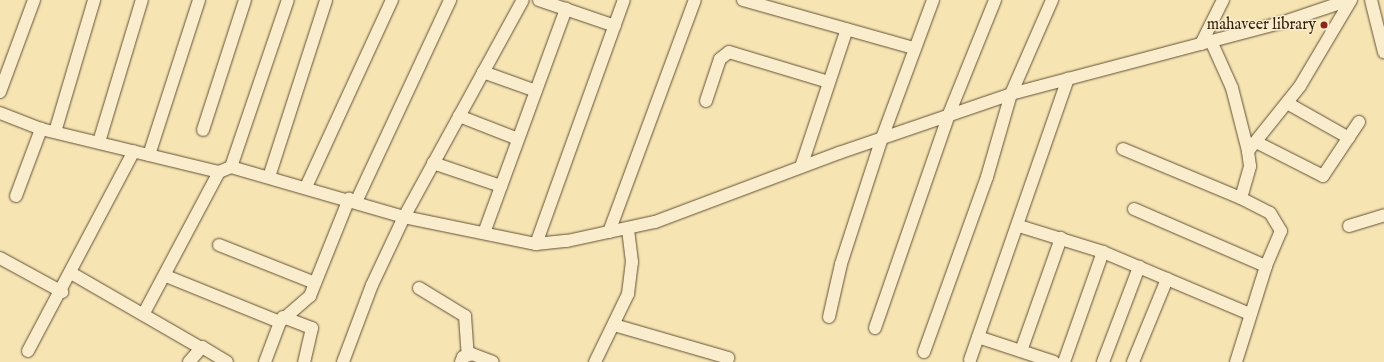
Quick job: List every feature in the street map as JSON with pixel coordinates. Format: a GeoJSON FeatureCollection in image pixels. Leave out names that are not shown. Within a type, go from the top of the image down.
{"type":"FeatureCollection","features":[{"type":"Feature","properties":{"kind":"street"},"geometry":{"type":"LineString","coordinates":[[0,92],[34,0]]}},
{"type":"Feature","properties":{"kind":"street"},"geometry":{"type":"LineString","coordinates":[[55,132],[94,0]]}},
{"type":"Feature","properties":{"kind":"street"},"geometry":{"type":"LineString","coordinates":[[99,142],[142,0]]}},
{"type":"Feature","properties":{"kind":"street"},"geometry":{"type":"LineString","coordinates":[[149,155],[199,0]]}},
{"type":"Feature","properties":{"kind":"street"},"geometry":{"type":"LineString","coordinates":[[202,130],[245,0]]}},
{"type":"Feature","properties":{"kind":"street"},"geometry":{"type":"LineString","coordinates":[[231,167],[288,0]]}},
{"type":"Feature","properties":{"kind":"street"},"geometry":{"type":"LineString","coordinates":[[269,177],[326,0]]}},
{"type":"Feature","properties":{"kind":"street"},"geometry":{"type":"LineString","coordinates":[[306,187],[392,0]]}},
{"type":"Feature","properties":{"kind":"street"},"geometry":{"type":"LineString","coordinates":[[265,362],[282,320],[301,307],[316,283],[352,200],[450,0]]}},
{"type":"Feature","properties":{"kind":"street"},"geometry":{"type":"LineString","coordinates":[[343,362],[372,285],[404,217],[523,0]]}},
{"type":"Feature","properties":{"kind":"street"},"geometry":{"type":"LineString","coordinates":[[539,0],[615,26]]}},
{"type":"Feature","properties":{"kind":"street"},"geometry":{"type":"LineString","coordinates":[[536,244],[624,0]]}},
{"type":"Feature","properties":{"kind":"street"},"geometry":{"type":"LineString","coordinates":[[609,232],[695,0]]}},
{"type":"Feature","properties":{"kind":"street"},"geometry":{"type":"LineString","coordinates":[[743,0],[914,48]]}},
{"type":"Feature","properties":{"kind":"street"},"geometry":{"type":"LineString","coordinates":[[875,328],[949,114],[995,0]]}},
{"type":"Feature","properties":{"kind":"street"},"geometry":{"type":"LineString","coordinates":[[924,352],[987,177],[1011,94],[1052,0]]}},
{"type":"Feature","properties":{"kind":"street"},"geometry":{"type":"LineString","coordinates":[[1206,42],[1223,0]]}},
{"type":"Feature","properties":{"kind":"street"},"geometry":{"type":"LineString","coordinates":[[0,113],[41,129],[219,172],[231,167],[352,200],[404,217],[536,244],[609,232],[655,222],[801,167],[949,114],[1011,94],[1206,42],[1350,0]]}},
{"type":"Feature","properties":{"kind":"street"},"geometry":{"type":"LineString","coordinates":[[1252,147],[1287,103],[1350,0]]}},
{"type":"Feature","properties":{"kind":"street"},"geometry":{"type":"LineString","coordinates":[[1371,0],[1384,52]]}},
{"type":"Feature","properties":{"kind":"street"},"geometry":{"type":"LineString","coordinates":[[829,317],[841,264],[929,1]]}},
{"type":"Feature","properties":{"kind":"street"},"geometry":{"type":"LineString","coordinates":[[484,233],[566,9]]}},
{"type":"Feature","properties":{"kind":"street"},"geometry":{"type":"LineString","coordinates":[[801,167],[847,29]]}},
{"type":"Feature","properties":{"kind":"street"},"geometry":{"type":"LineString","coordinates":[[1206,42],[1232,88],[1252,147],[1250,166],[1242,198]]}},
{"type":"Feature","properties":{"kind":"street"},"geometry":{"type":"LineString","coordinates":[[706,101],[720,59],[729,52],[829,82]]}},
{"type":"Feature","properties":{"kind":"street"},"geometry":{"type":"LineString","coordinates":[[483,72],[536,91]]}},
{"type":"Feature","properties":{"kind":"street"},"geometry":{"type":"LineString","coordinates":[[970,360],[1019,226],[1068,79]]}},
{"type":"Feature","properties":{"kind":"street"},"geometry":{"type":"LineString","coordinates":[[1287,103],[1349,138]]}},
{"type":"Feature","properties":{"kind":"street"},"geometry":{"type":"LineString","coordinates":[[459,116],[518,139]]}},
{"type":"Feature","properties":{"kind":"street"},"geometry":{"type":"LineString","coordinates":[[1252,147],[1323,176],[1359,122]]}},
{"type":"Feature","properties":{"kind":"street"},"geometry":{"type":"LineString","coordinates":[[16,196],[41,129]]}},
{"type":"Feature","properties":{"kind":"street"},"geometry":{"type":"LineString","coordinates":[[1123,149],[1242,198],[1270,213],[1280,225],[1250,314],[1236,362]]}},
{"type":"Feature","properties":{"kind":"street"},"geometry":{"type":"LineString","coordinates":[[28,351],[62,292],[134,151]]}},
{"type":"Feature","properties":{"kind":"street"},"geometry":{"type":"LineString","coordinates":[[433,163],[501,186]]}},
{"type":"Feature","properties":{"kind":"street"},"geometry":{"type":"LineString","coordinates":[[144,313],[166,276],[219,172]]}},
{"type":"Feature","properties":{"kind":"street"},"geometry":{"type":"LineString","coordinates":[[1134,209],[1266,266]]}},
{"type":"Feature","properties":{"kind":"street"},"geometry":{"type":"LineString","coordinates":[[1349,226],[1384,215]]}},
{"type":"Feature","properties":{"kind":"street"},"geometry":{"type":"LineString","coordinates":[[1019,226],[1103,252],[1250,314]]}},
{"type":"Feature","properties":{"kind":"street"},"geometry":{"type":"LineString","coordinates":[[600,361],[631,280],[628,228]]}},
{"type":"Feature","properties":{"kind":"street"},"geometry":{"type":"LineString","coordinates":[[1021,351],[1061,238]]}},
{"type":"Feature","properties":{"kind":"street"},"geometry":{"type":"LineString","coordinates":[[219,245],[316,283]]}},
{"type":"Feature","properties":{"kind":"street"},"geometry":{"type":"LineString","coordinates":[[1064,362],[1103,252]]}},
{"type":"Feature","properties":{"kind":"street"},"geometry":{"type":"LineString","coordinates":[[0,258],[62,292]]}},
{"type":"Feature","properties":{"kind":"street"},"geometry":{"type":"LineString","coordinates":[[1103,362],[1139,267]]}},
{"type":"Feature","properties":{"kind":"street"},"geometry":{"type":"LineString","coordinates":[[71,273],[144,313],[199,347],[227,362]]}},
{"type":"Feature","properties":{"kind":"street"},"geometry":{"type":"LineString","coordinates":[[166,276],[282,320],[312,328],[304,362]]}},
{"type":"Feature","properties":{"kind":"street"},"geometry":{"type":"LineString","coordinates":[[1133,362],[1167,279]]}},
{"type":"Feature","properties":{"kind":"street"},"geometry":{"type":"LineString","coordinates":[[419,288],[465,316],[464,358],[493,362]]}},
{"type":"Feature","properties":{"kind":"street"},"geometry":{"type":"LineString","coordinates":[[614,325],[728,358]]}},
{"type":"Feature","properties":{"kind":"street"},"geometry":{"type":"LineString","coordinates":[[978,337],[1054,362]]}},
{"type":"Feature","properties":{"kind":"street"},"geometry":{"type":"LineString","coordinates":[[189,362],[199,347]]}},
{"type":"Feature","properties":{"kind":"place","name":"mahaveer library"},"geometry":{"type":"Point","coordinates":[1324,25]}}]}
